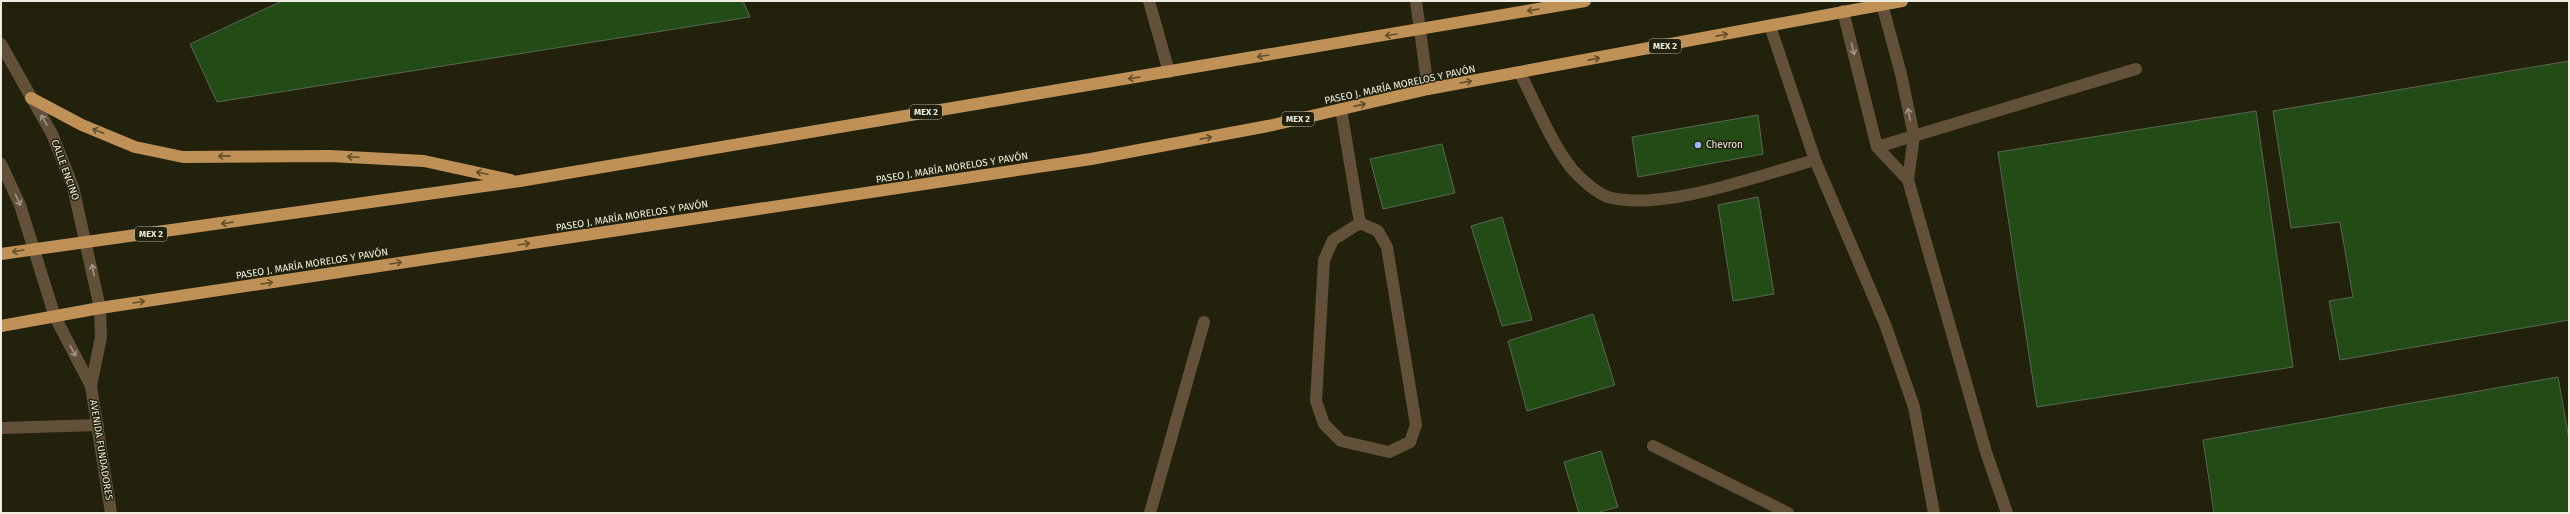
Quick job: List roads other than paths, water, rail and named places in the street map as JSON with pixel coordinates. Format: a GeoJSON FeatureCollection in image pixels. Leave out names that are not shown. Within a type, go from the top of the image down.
{"type":"FeatureCollection","features":[{"type":"Feature","properties":{"kind":"highway","name":"MEX 2"},"geometry":{"type":"LineString","coordinates":[[1,254],[88,243],[520,181],[1585,1]]}},
{"type":"Feature","properties":{"kind":"highway","name":"PASEO J. MARÍA MORELOS Y PAVÓN"},"geometry":{"type":"LineString","coordinates":[[1,326],[100,308],[1091,159],[1268,126],[1428,89],[1902,1]]}},
{"type":"Feature","properties":{"kind":"highway"},"geometry":{"type":"LineString","coordinates":[[31,98],[82,125],[135,147],[182,157],[330,156],[424,161],[520,181]]}},
{"type":"Feature","properties":{"kind":"street"},"geometry":{"type":"LineString","coordinates":[[1149,1],[1169,72]]}},
{"type":"Feature","properties":{"kind":"street"},"geometry":{"type":"LineString","coordinates":[[1416,1],[1428,89]]}},
{"type":"Feature","properties":{"kind":"street"},"geometry":{"type":"LineString","coordinates":[[1882,4],[1901,74],[1914,136],[1908,180],[1986,452],[2007,513]]}},
{"type":"Feature","properties":{"kind":"street"},"geometry":{"type":"LineString","coordinates":[[1843,11],[1877,148],[1908,180]]}},
{"type":"Feature","properties":{"kind":"street"},"geometry":{"type":"LineString","coordinates":[[1770,26],[1815,160],[1885,324],[1914,407],[1934,513]]}},
{"type":"Feature","properties":{"kind":"street","name":"CALLE ENCINO"},"geometry":{"type":"LineString","coordinates":[[1,44],[52,134],[73,187],[88,243],[100,308]]}},
{"type":"Feature","properties":{"kind":"street"},"geometry":{"type":"LineString","coordinates":[[1877,148],[2136,69]]}},
{"type":"Feature","properties":{"kind":"street"},"geometry":{"type":"LineString","coordinates":[[1520,73],[1556,143],[1572,169],[1606,196],[1647,201],[1700,191],[1815,160]]}},
{"type":"Feature","properties":{"kind":"street"},"geometry":{"type":"LineString","coordinates":[[1341,109],[1360,223]]}},
{"type":"Feature","properties":{"kind":"street"},"geometry":{"type":"LineString","coordinates":[[1,164],[20,205],[55,317]]}},
{"type":"Feature","properties":{"kind":"street"},"geometry":{"type":"LineString","coordinates":[[1360,223],[1378,231],[1387,247],[1416,425],[1410,442],[1389,452],[1341,441],[1324,424],[1316,401],[1324,260],[1333,240],[1360,223]]}},
{"type":"Feature","properties":{"kind":"street","name":"AVENIDA FUNDADORES"},"geometry":{"type":"LineString","coordinates":[[91,386],[101,337],[100,308]]}},
{"type":"Feature","properties":{"kind":"street","name":"AVENIDA FUNDADORES"},"geometry":{"type":"LineString","coordinates":[[55,317],[91,386],[111,513]]}},
{"type":"Feature","properties":{"kind":"street"},"geometry":{"type":"LineString","coordinates":[[1150,513],[1204,322]]}},
{"type":"Feature","properties":{"kind":"street"},"geometry":{"type":"LineString","coordinates":[[1,428],[98,425]]}},
{"type":"Feature","properties":{"kind":"street"},"geometry":{"type":"LineString","coordinates":[[1653,446],[1788,513]]}},
{"type":"Feature","properties":{"kind":"place","name":"Chevron"},"geometry":{"type":"Point","coordinates":[1698,145]}}]}
